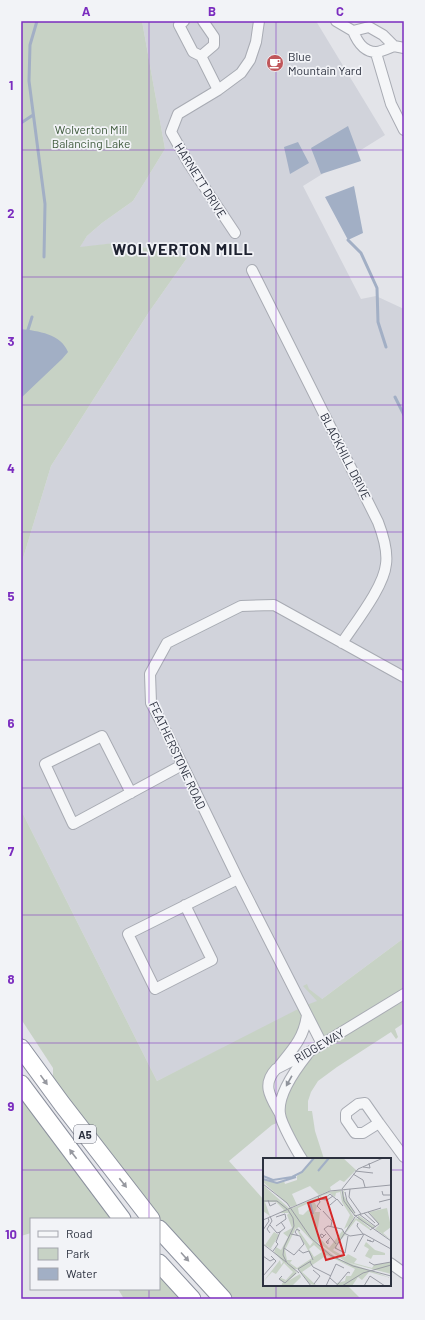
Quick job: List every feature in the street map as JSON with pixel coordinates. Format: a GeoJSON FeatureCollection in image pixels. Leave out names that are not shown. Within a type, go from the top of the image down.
{"type":"FeatureCollection","features":[{"type":"Feature","properties":{"kind":"highway","name":"A5"},"geometry":{"type":"LineString","coordinates":[[21,1048],[62,1104],[150,1218]]}},
{"type":"Feature","properties":{"kind":"highway","name":"A5"},"geometry":{"type":"LineString","coordinates":[[21,1084],[121,1218]]}},
{"type":"Feature","properties":{"kind":"highway"},"geometry":{"type":"LineString","coordinates":[[160,1230],[223,1299]]}},
{"type":"Feature","properties":{"kind":"highway"},"geometry":{"type":"LineString","coordinates":[[160,1264],[192,1299]]}},
{"type":"Feature","properties":{"kind":"street"},"geometry":{"type":"LineString","coordinates":[[184,21],[179,25],[193,52],[201,56],[218,90]]}},
{"type":"Feature","properties":{"kind":"street"},"geometry":{"type":"LineString","coordinates":[[201,56],[214,45],[214,37],[203,21]]}},
{"type":"Feature","properties":{"kind":"street","name":"HARNETT DRIVE"},"geometry":{"type":"LineString","coordinates":[[235,233],[189,164],[171,132],[178,114],[218,90],[241,73],[250,60],[256,42],[259,21]]}},
{"type":"Feature","properties":{"kind":"street"},"geometry":{"type":"LineString","coordinates":[[336,21],[353,31],[358,43],[367,50],[376,53],[399,47]]}},
{"type":"Feature","properties":{"kind":"street"},"geometry":{"type":"LineString","coordinates":[[353,31],[370,24],[399,47]]}},
{"type":"Feature","properties":{"kind":"street"},"geometry":{"type":"LineString","coordinates":[[376,53],[391,104],[404,130]]}},
{"type":"Feature","properties":{"kind":"street","name":"BLACKHILL DRIVE"},"geometry":{"type":"LineString","coordinates":[[252,270],[378,522],[384,539],[386,565],[382,581],[342,643]]}},
{"type":"Feature","properties":{"kind":"street","name":"FEATHERSTONE ROAD"},"geometry":{"type":"LineString","coordinates":[[322,1044],[238,879],[167,732],[151,703],[150,674],[167,643],[241,606],[274,605],[404,677]]}},
{"type":"Feature","properties":{"kind":"street"},"geometry":{"type":"LineString","coordinates":[[131,793],[102,736],[45,764],[73,824],[131,793],[182,765]]}},
{"type":"Feature","properties":{"kind":"street"},"geometry":{"type":"LineString","coordinates":[[185,905],[212,960],[155,989],[128,934],[185,905],[238,879]]}},
{"type":"Feature","properties":{"kind":"street","name":"RIDGEWAY"},"geometry":{"type":"LineString","coordinates":[[276,1069],[309,1052],[404,994]]}},
{"type":"Feature","properties":{"kind":"street"},"geometry":{"type":"LineString","coordinates":[[301,1158],[295,1149],[280,1114],[270,1097],[268,1083],[273,1073],[300,1040],[307,1015]]}},
{"type":"Feature","properties":{"kind":"street"},"geometry":{"type":"LineString","coordinates":[[280,1114],[280,1103],[286,1087],[294,1072],[309,1052]]}},
{"type":"Feature","properties":{"kind":"street"},"geometry":{"type":"LineString","coordinates":[[378,1123],[404,1156]]}},
{"type":"Feature","properties":{"kind":"street"},"geometry":{"type":"LineString","coordinates":[[391,1264],[404,1273]]}},
{"type":"Feature","properties":{"kind":"shaded area"},"geometry":{"type":"Polygon","coordinates":[[[142,21],[316,21],[385,135],[303,186],[361,299],[376,296],[404,309],[404,938],[322,999],[157,1081],[21,810],[21,565],[51,466],[149,312],[187,258],[123,242],[79,248],[87,236],[102,223],[133,201],[165,149],[142,21]]]}},
{"type":"Feature","properties":{"kind":"green space","name":"Wolverton Mill Balancing Lake"},"geometry":{"type":"Polygon","coordinates":[[[21,21],[142,21],[165,149],[133,201],[102,223],[87,236],[80,247],[123,242],[187,258],[149,312],[51,466],[21,565],[21,21]]]}},
{"type":"Feature","properties":{"kind":"green space"},"geometry":{"type":"Polygon","coordinates":[[[21,810],[157,1081],[304,1006],[317,1001],[303,986],[307,984],[309,989],[322,999],[404,938],[404,1023],[395,1029],[398,1037],[396,1039],[391,1032],[318,1081],[311,1092],[308,1101],[308,1111],[312,1111],[315,1131],[324,1158],[301,1158],[282,1121],[272,1125],[229,1161],[263,1199],[263,1286],[348,1286],[361,1299],[223,1299],[160,1230],[160,1218],[151,1218],[49,1086],[53,1077],[53,1068],[21,1019],[21,810]],[[306,1023],[270,1078],[279,1113],[286,1087],[322,1044],[306,1023]]]}},
{"type":"Feature","properties":{"kind":"green space"},"geometry":{"type":"Polygon","coordinates":[[[21,1084],[121,1218],[30,1218],[30,1233],[21,1236],[21,1084]]]}},
{"type":"Feature","properties":{"kind":"green space"},"geometry":{"type":"Polygon","coordinates":[[[160,1264],[192,1299],[124,1299],[119,1290],[160,1290],[160,1264]]]}},
{"type":"Feature","properties":{"kind":"water"},"geometry":{"type":"Polygon","coordinates":[[[348,126],[361,161],[321,174],[311,148],[348,126]]]}},
{"type":"Feature","properties":{"kind":"water"},"geometry":{"type":"Polygon","coordinates":[[[298,142],[309,163],[290,174],[284,147],[298,142]]]}},
{"type":"Feature","properties":{"kind":"water"},"geometry":{"type":"Polygon","coordinates":[[[354,186],[363,233],[348,240],[325,197],[354,186]]]}},
{"type":"Feature","properties":{"kind":"water"},"geometry":{"type":"Polygon","coordinates":[[[21,329],[41,332],[55,337],[65,346],[68,352],[21,398],[21,329]]]}},
{"type":"Feature","properties":{"kind":"waterway"},"geometry":{"type":"LineString","coordinates":[[37,21],[30,45],[29,81],[45,204],[44,257]]}},
{"type":"Feature","properties":{"kind":"waterway"},"geometry":{"type":"LineString","coordinates":[[21,123],[33,115]]}},
{"type":"Feature","properties":{"kind":"waterway"},"geometry":{"type":"LineString","coordinates":[[348,240],[361,253],[377,288],[378,322],[386,347]]}},
{"type":"Feature","properties":{"kind":"waterway"},"geometry":{"type":"LineString","coordinates":[[27,333],[32,317]]}},
{"type":"Feature","properties":{"kind":"waterway"},"geometry":{"type":"LineString","coordinates":[[395,397],[404,415]]}},
{"type":"Feature","properties":{"kind":"place","name":"Blue Mountain Yard"},"geometry":{"type":"Point","coordinates":[275,63]}},
{"type":"Feature","properties":{"kind":"district","name":"WOLVERTON MILL"},"geometry":{"type":"Point","coordinates":[183,248]}}]}
